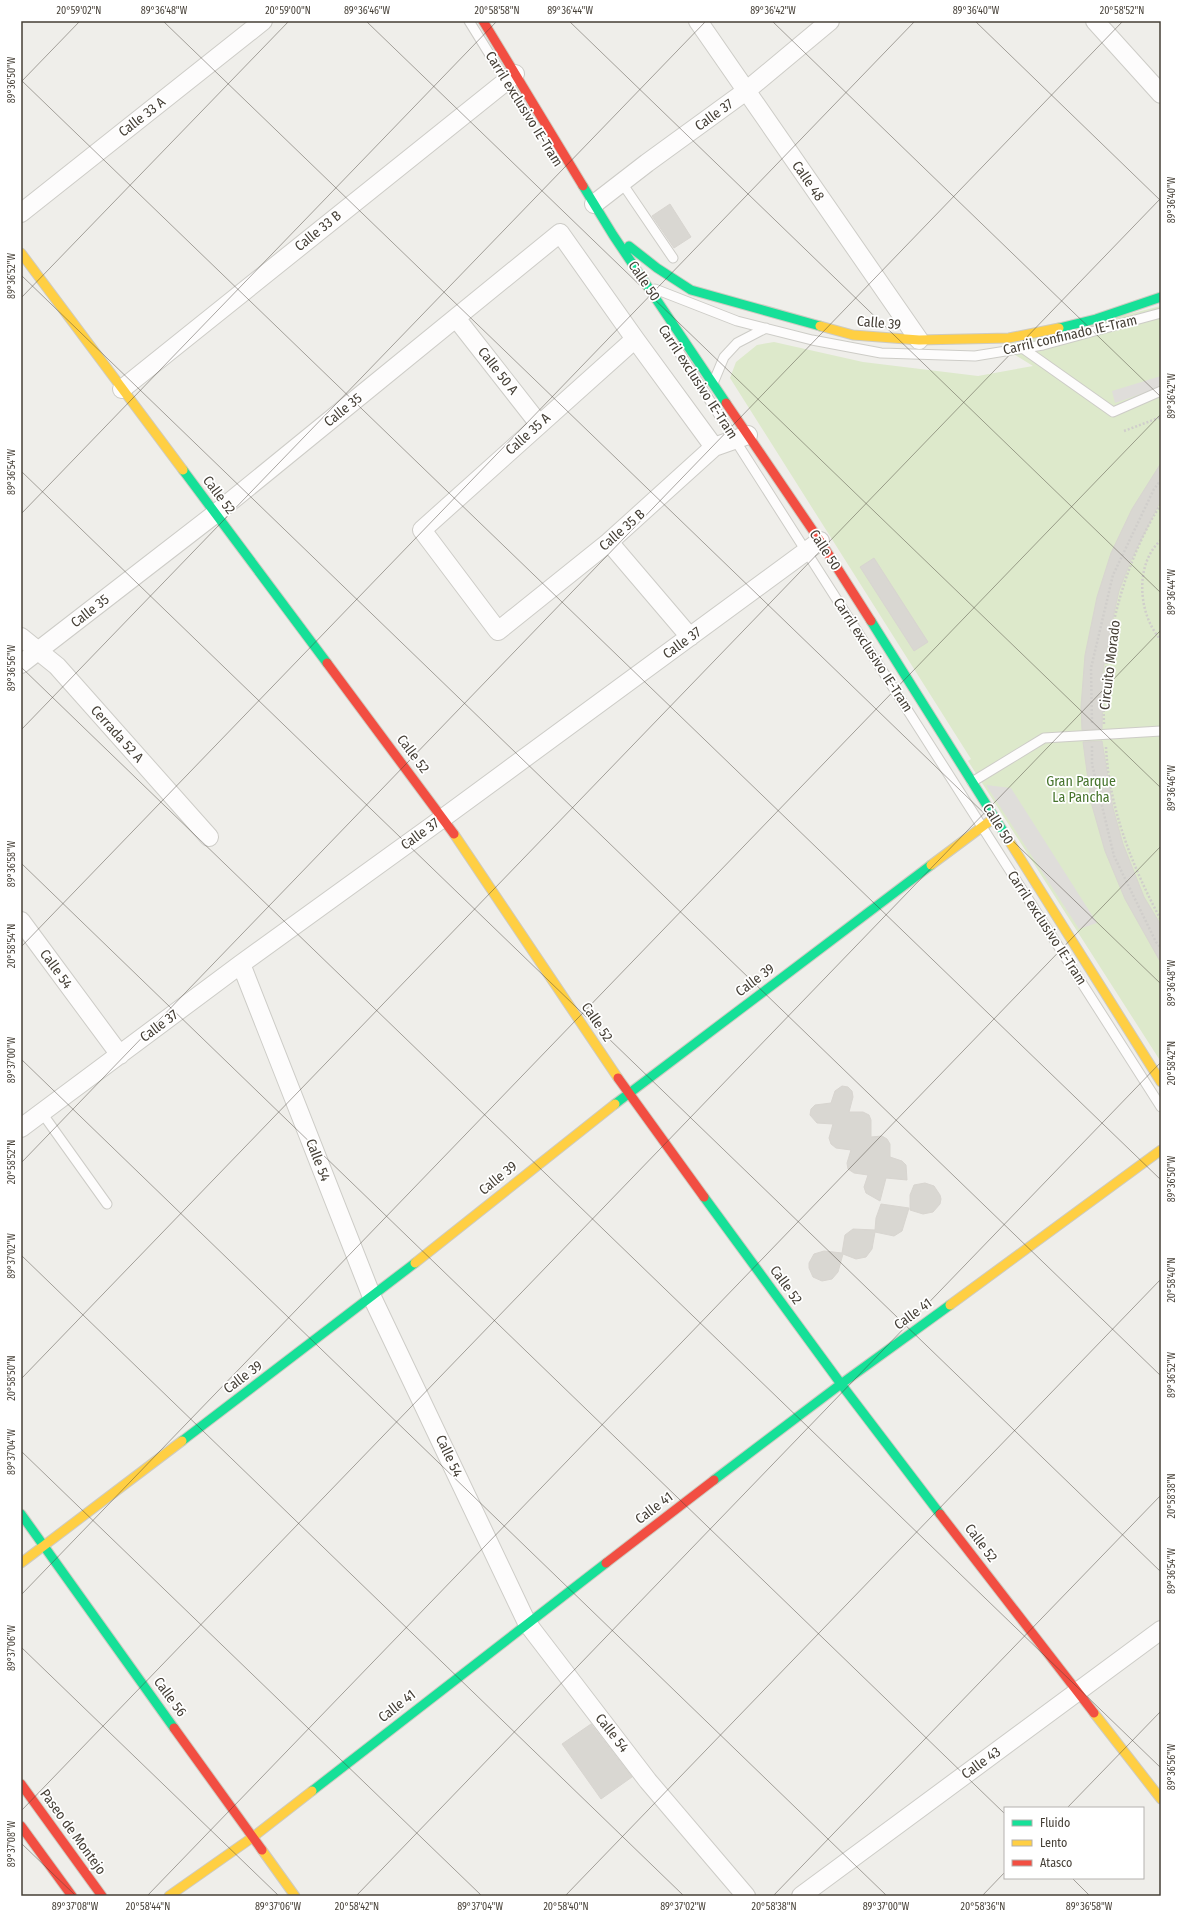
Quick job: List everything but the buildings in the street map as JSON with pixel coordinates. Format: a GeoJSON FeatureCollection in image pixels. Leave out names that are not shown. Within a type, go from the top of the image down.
{"type":"FeatureCollection","features":[{"type":"Feature","properties":{"kind":"main road","name":"Calle 50"},"geometry":{"type":"LineString","coordinates":[[483,21],[510,78],[613,235],[714,383],[742,437],[813,546],[972,782],[1161,1082]]}},
{"type":"Feature","properties":{"kind":"main road","name":"Calle 39"},"geometry":{"type":"LineString","coordinates":[[613,235],[657,268],[691,290],[853,336],[919,340],[1009,338],[1056,329],[1096,319],[1161,298]]}},
{"type":"Feature","properties":{"kind":"main road","name":"Calle 52"},"geometry":{"type":"LineString","coordinates":[[21,253],[443,818],[628,1093],[841,1384],[1077,1692],[1161,1798]]}},
{"type":"Feature","properties":{"kind":"main road","name":"Calle 39"},"geometry":{"type":"LineString","coordinates":[[21,1563],[372,1297],[628,1093],[994,818]]}},
{"type":"Feature","properties":{"kind":"main road","name":"Calle 41"},"geometry":{"type":"LineString","coordinates":[[169,1896],[253,1837],[527,1623],[841,1384],[1161,1150]]}},
{"type":"Feature","properties":{"kind":"main road","name":"Calle 56"},"geometry":{"type":"LineString","coordinates":[[21,1514],[295,1896]]}},
{"type":"Feature","properties":{"kind":"main road","name":"Paseo de Montejo"},"geometry":{"type":"LineString","coordinates":[[21,1784],[102,1896]]}},
{"type":"Feature","properties":{"kind":"main road"},"geometry":{"type":"LineString","coordinates":[[21,1826],[72,1896]]}},
{"type":"Feature","properties":{"kind":"street","name":"Calle 33 A"},"geometry":{"type":"LineString","coordinates":[[21,213],[263,21]]}},
{"type":"Feature","properties":{"kind":"street","name":"Calle 48"},"geometry":{"type":"LineString","coordinates":[[698,21],[919,340]]}},
{"type":"Feature","properties":{"kind":"street","name":"Calle 37"},"geometry":{"type":"LineString","coordinates":[[594,204],[746,91],[830,21]]}},
{"type":"Feature","properties":{"kind":"street"},"geometry":{"type":"LineString","coordinates":[[1095,21],[1161,94]]}},
{"type":"Feature","properties":{"kind":"street","name":"Calle 33 B"},"geometry":{"type":"LineString","coordinates":[[122,389],[510,78]]}},
{"type":"Feature","properties":{"kind":"street","name":"Calle 35"},"geometry":{"type":"LineString","coordinates":[[21,664],[215,514],[560,233],[635,340]]}},
{"type":"Feature","properties":{"kind":"street","name":"Calle 50 A"},"geometry":{"type":"LineString","coordinates":[[456,318],[539,424]]}},
{"type":"Feature","properties":{"kind":"street"},"geometry":{"type":"LineString","coordinates":[[635,340],[714,447]]}},
{"type":"Feature","properties":{"kind":"street","name":"Calle 35 A"},"geometry":{"type":"LineString","coordinates":[[498,631],[422,530],[539,424],[635,340]]}},
{"type":"Feature","properties":{"kind":"street","name":"Calle 35 B"},"geometry":{"type":"LineString","coordinates":[[498,631],[609,542],[714,447],[742,437]]}},
{"type":"Feature","properties":{"kind":"street"},"geometry":{"type":"LineString","coordinates":[[609,542],[690,636]]}},
{"type":"Feature","properties":{"kind":"street","name":"Calle 37"},"geometry":{"type":"LineString","coordinates":[[21,1128],[241,964],[443,818],[813,546]]}},
{"type":"Feature","properties":{"kind":"street","name":"Cerrada 52 A"},"geometry":{"type":"LineString","coordinates":[[21,637],[57,666],[209,837]]}},
{"type":"Feature","properties":{"kind":"street","name":"Calle 54"},"geometry":{"type":"LineString","coordinates":[[21,921],[120,1055]]}},
{"type":"Feature","properties":{"kind":"street","name":"Calle 54"},"geometry":{"type":"LineString","coordinates":[[241,964],[372,1297],[527,1623],[648,1781],[746,1896]]}},
{"type":"Feature","properties":{"kind":"street","name":"Calle 43"},"geometry":{"type":"LineString","coordinates":[[801,1896],[1161,1630]]}},
{"type":"Feature","properties":{"kind":"lane","name":"Carril exclusivo IE-Tram"},"geometry":{"type":"LineString","coordinates":[[469,21],[510,78],[536,128]]}},
{"type":"Feature","properties":{"kind":"lane","name":"Carril exclusivo IE-Tram"},"geometry":{"type":"LineString","coordinates":[[553,154],[658,320]]}},
{"type":"Feature","properties":{"kind":"lane"},"geometry":{"type":"LineString","coordinates":[[622,183],[673,258]]}},
{"type":"Feature","properties":{"kind":"lane","name":"Carril confinado IE-Tram"},"geometry":{"type":"LineString","coordinates":[[634,281],[737,321],[881,353],[975,356],[1024,349],[1161,313]]}},
{"type":"Feature","properties":{"kind":"lane"},"geometry":{"type":"LineString","coordinates":[[708,397],[724,357],[737,343],[766,328]]}},
{"type":"Feature","properties":{"kind":"lane"},"geometry":{"type":"LineString","coordinates":[[1009,338],[1113,412],[1161,391]]}},
{"type":"Feature","properties":{"kind":"lane","name":"Carril exclusivo IE-Tram"},"geometry":{"type":"LineString","coordinates":[[671,339],[708,397],[742,437],[813,546],[982,827],[1161,1107]]}},
{"type":"Feature","properties":{"kind":"lane"},"geometry":{"type":"LineString","coordinates":[[972,782],[1044,738],[1161,731]]}},
{"type":"Feature","properties":{"kind":"lane"},"geometry":{"type":"LineString","coordinates":[[42,1113],[107,1204]]}},
{"type":"Feature","properties":{"kind":"path"},"geometry":{"type":"LineString","coordinates":[[1124,431],[1161,417]]}},
{"type":"Feature","properties":{"kind":"path"},"geometry":{"type":"LineString","coordinates":[[1161,480],[1154,489],[1112,575],[1091,668],[1092,764],[1114,856],[1156,942],[1161,948]]}},
{"type":"Feature","properties":{"kind":"path","name":"Circuito Morado"},"geometry":{"type":"LineString","coordinates":[[1161,504],[1142,541],[1128,574],[1117,609],[1110,644],[1106,680],[1105,734],[1111,788],[1119,823],[1139,878],[1161,920]]}},
{"type":"Feature","properties":{"kind":"path"},"geometry":{"type":"LineString","coordinates":[[1161,540],[1155,545],[1147,561],[1142,582],[1143,606],[1152,630],[1160,636],[1161,640]]}},
{"type":"Feature","properties":{"kind":"green space","name":"Gran Parque La Pancha"},"geometry":{"type":"Polygon","coordinates":[[[1161,306],[1161,1062],[968,761],[971,759],[730,378],[736,362],[757,345],[774,342],[863,362],[978,376],[1033,366],[1001,346],[1161,306]]]}},
{"type":"Feature","properties":{"kind":"shaded area"},"geometry":{"type":"Polygon","coordinates":[[[1161,376],[1161,387],[1115,403],[1112,391],[1161,376]]]}},
{"type":"Feature","properties":{"kind":"shaded area"},"geometry":{"type":"Polygon","coordinates":[[[986,785],[1011,788],[1097,923],[1079,929],[986,785]]]}},
{"type":"Feature","properties":{"kind":"traffic: fast"},"geometry":{"type":"LineString","coordinates":[[583,186],[613,235],[726,403]]}},
{"type":"Feature","properties":{"kind":"traffic: fast"},"geometry":{"type":"LineString","coordinates":[[629,246],[657,268],[691,290],[820,326]]}},
{"type":"Feature","properties":{"kind":"traffic: fast"},"geometry":{"type":"LineString","coordinates":[[1059,328],[1096,319],[1161,297]]}},
{"type":"Feature","properties":{"kind":"traffic: fast"},"geometry":{"type":"LineString","coordinates":[[183,470],[327,663]]}},
{"type":"Feature","properties":{"kind":"traffic: fast"},"geometry":{"type":"LineString","coordinates":[[871,621],[1008,839]]}},
{"type":"Feature","properties":{"kind":"traffic: fast"},"geometry":{"type":"LineString","coordinates":[[615,1104],[931,865]]}},
{"type":"Feature","properties":{"kind":"traffic: fast"},"geometry":{"type":"LineString","coordinates":[[704,1197],[841,1384],[940,1514]]}},
{"type":"Feature","properties":{"kind":"traffic: fast"},"geometry":{"type":"LineString","coordinates":[[182,1441],[415,1263]]}},
{"type":"Feature","properties":{"kind":"traffic: fast"},"geometry":{"type":"LineString","coordinates":[[714,1480],[841,1384],[950,1305]]}},
{"type":"Feature","properties":{"kind":"traffic: fast"},"geometry":{"type":"LineString","coordinates":[[21,1514],[174,1728]]}},
{"type":"Feature","properties":{"kind":"traffic: fast"},"geometry":{"type":"LineString","coordinates":[[312,1791],[606,1563]]}},
{"type":"Feature","properties":{"kind":"traffic: slow"},"geometry":{"type":"LineString","coordinates":[[21,253],[183,470]]}},
{"type":"Feature","properties":{"kind":"traffic: slow"},"geometry":{"type":"LineString","coordinates":[[820,326],[853,335],[919,340],[1009,338],[1059,328]]}},
{"type":"Feature","properties":{"kind":"traffic: slow"},"geometry":{"type":"LineString","coordinates":[[931,865],[994,818]]}},
{"type":"Feature","properties":{"kind":"traffic: slow"},"geometry":{"type":"LineString","coordinates":[[454,834],[618,1078]]}},
{"type":"Feature","properties":{"kind":"traffic: slow"},"geometry":{"type":"LineString","coordinates":[[1008,839],[1161,1082]]}},
{"type":"Feature","properties":{"kind":"traffic: slow"},"geometry":{"type":"LineString","coordinates":[[415,1263],[615,1104]]}},
{"type":"Feature","properties":{"kind":"traffic: slow"},"geometry":{"type":"LineString","coordinates":[[950,1305],[1161,1150]]}},
{"type":"Feature","properties":{"kind":"traffic: slow"},"geometry":{"type":"LineString","coordinates":[[21,1563],[182,1441]]}},
{"type":"Feature","properties":{"kind":"traffic: slow"},"geometry":{"type":"LineString","coordinates":[[1094,1713],[1161,1799]]}},
{"type":"Feature","properties":{"kind":"traffic: slow"},"geometry":{"type":"LineString","coordinates":[[169,1896],[253,1837],[312,1791]]}},
{"type":"Feature","properties":{"kind":"traffic: slow"},"geometry":{"type":"LineString","coordinates":[[262,1850],[295,1896]]}},
{"type":"Feature","properties":{"kind":"traffic: jam"},"geometry":{"type":"LineString","coordinates":[[483,21],[583,186]]}},
{"type":"Feature","properties":{"kind":"traffic: jam"},"geometry":{"type":"LineString","coordinates":[[726,403],[820,541],[871,621]]}},
{"type":"Feature","properties":{"kind":"traffic: jam"},"geometry":{"type":"LineString","coordinates":[[327,663],[454,834]]}},
{"type":"Feature","properties":{"kind":"traffic: jam"},"geometry":{"type":"LineString","coordinates":[[618,1078],[704,1197]]}},
{"type":"Feature","properties":{"kind":"traffic: jam"},"geometry":{"type":"LineString","coordinates":[[606,1563],[714,1480]]}},
{"type":"Feature","properties":{"kind":"traffic: jam"},"geometry":{"type":"LineString","coordinates":[[940,1514],[1094,1713]]}},
{"type":"Feature","properties":{"kind":"traffic: jam"},"geometry":{"type":"LineString","coordinates":[[174,1728],[262,1850]]}},
{"type":"Feature","properties":{"kind":"traffic: jam"},"geometry":{"type":"LineString","coordinates":[[21,1784],[102,1896]]}},
{"type":"Feature","properties":{"kind":"traffic: jam"},"geometry":{"type":"LineString","coordinates":[[21,1826],[72,1896]]}}]}
